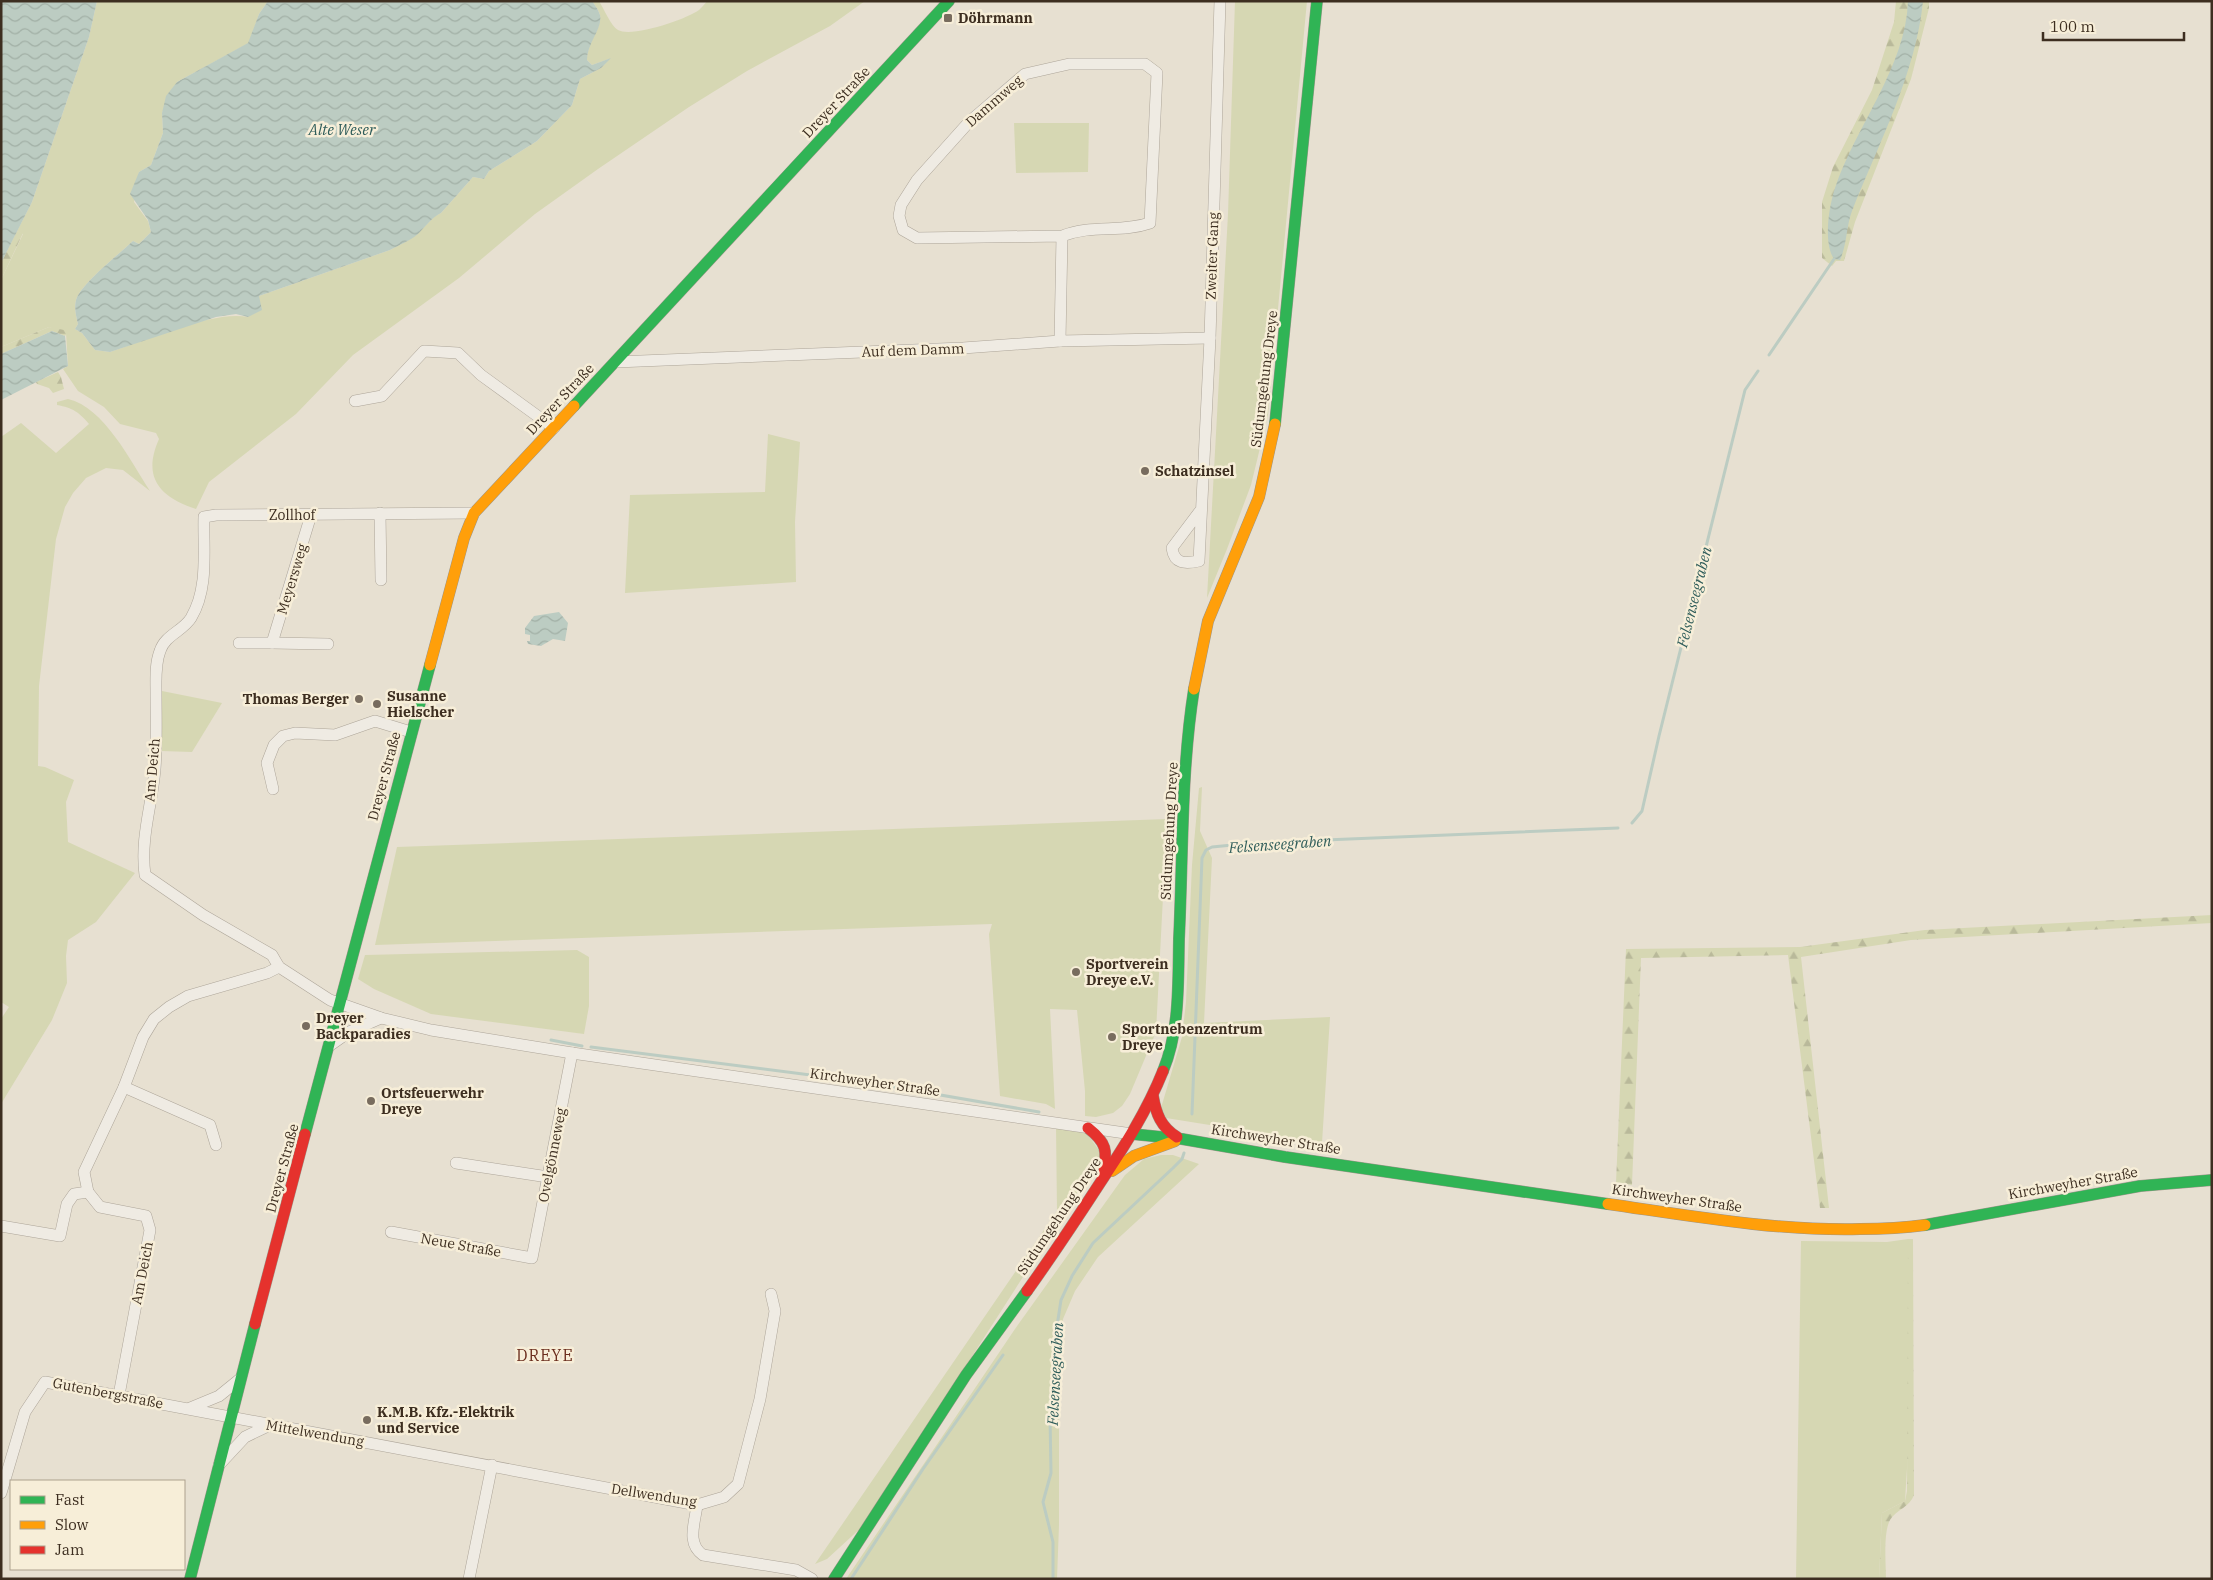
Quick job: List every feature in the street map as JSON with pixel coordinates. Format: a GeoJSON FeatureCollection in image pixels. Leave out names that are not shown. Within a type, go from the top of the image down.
{"type":"FeatureCollection","features":[{"type":"Feature","properties":{"kind":"main road","name":"Dreyer Straße"},"geometry":{"type":"LineString","coordinates":[[190,1579],[230,1416],[411,732],[464,538],[474,512],[616,362],[949,1]]}},
{"type":"Feature","properties":{"kind":"main road","name":"Südumgehung Dreye"},"geometry":{"type":"LineString","coordinates":[[834,1579],[966,1376],[1057,1249],[1132,1134],[1153,1096],[1166,1064],[1176,1022],[1190,722],[1198,661],[1208,621],[1259,497],[1274,436],[1317,1]]}},
{"type":"Feature","properties":{"kind":"main road"},"geometry":{"type":"LineString","coordinates":[[1153,1096],[1158,1121],[1167,1132],[1182,1139]]}},
{"type":"Feature","properties":{"kind":"main road"},"geometry":{"type":"LineString","coordinates":[[1088,1128],[1100,1137],[1107,1151],[1101,1180]]}},
{"type":"Feature","properties":{"kind":"main road","name":"Kirchweyher Straße"},"geometry":{"type":"LineString","coordinates":[[1132,1134],[1182,1139],[1295,1158],[1730,1222],[1822,1230],[1906,1228],[2140,1186],[2212,1180]]}},
{"type":"Feature","properties":{"kind":"main road"},"geometry":{"type":"LineString","coordinates":[[1101,1180],[1134,1156],[1182,1139]]}},
{"type":"Feature","properties":{"kind":"street","name":"Zweiter Gang"},"geometry":{"type":"LineString","coordinates":[[1200,511],[1210,338],[1220,1]]}},
{"type":"Feature","properties":{"kind":"street","name":"Dammweg"},"geometry":{"type":"LineString","coordinates":[[1069,64],[1145,64],[1157,72],[1150,223],[1138,227],[1077,230],[1062,236],[917,238],[903,230],[899,216],[901,205],[917,180],[969,122],[1025,74],[1069,64]]}},
{"type":"Feature","properties":{"kind":"street"},"geometry":{"type":"LineString","coordinates":[[1060,341],[1062,236]]}},
{"type":"Feature","properties":{"kind":"street","name":"Auf dem Damm"},"geometry":{"type":"LineString","coordinates":[[616,362],[962,348],[1060,341],[1210,338]]}},
{"type":"Feature","properties":{"kind":"street"},"geometry":{"type":"LineString","coordinates":[[355,401],[382,396],[424,351],[458,353],[481,375],[554,428]]}},
{"type":"Feature","properties":{"kind":"street","name":"Zollhof"},"geometry":{"type":"LineString","coordinates":[[204,517],[208,515],[474,512]]}},
{"type":"Feature","properties":{"kind":"street"},"geometry":{"type":"LineString","coordinates":[[380,513],[381,580]]}},
{"type":"Feature","properties":{"kind":"street","name":"Meyersweg"},"geometry":{"type":"LineString","coordinates":[[272,643],[311,514]]}},
{"type":"Feature","properties":{"kind":"street","name":"Am Deich"},"geometry":{"type":"LineString","coordinates":[[204,517],[204,576],[196,606],[191,618],[184,627],[164,643],[156,668],[154,770],[142,855],[145,875],[203,915],[272,955],[279,967],[339,1004]]}},
{"type":"Feature","properties":{"kind":"street"},"geometry":{"type":"LineString","coordinates":[[239,643],[328,644]]}},
{"type":"Feature","properties":{"kind":"street"},"geometry":{"type":"LineString","coordinates":[[273,789],[267,763],[274,745],[283,736],[295,734],[335,735],[375,722],[411,732]]}},
{"type":"Feature","properties":{"kind":"street"},"geometry":{"type":"LineString","coordinates":[[1,1226],[60,1236],[68,1204],[74,1194],[88,1192],[84,1172],[124,1086],[143,1037],[154,1020],[169,1007],[188,996],[268,973],[279,967]]}},
{"type":"Feature","properties":{"kind":"street","name":"Kirchweyher Straße"},"geometry":{"type":"LineString","coordinates":[[339,1004],[381,1018],[431,1030],[572,1053],[1132,1134]]}},
{"type":"Feature","properties":{"kind":"street"},"geometry":{"type":"LineString","coordinates":[[329,1046],[349,1032],[381,1018]]}},
{"type":"Feature","properties":{"kind":"street","name":"Ovelgönneweg"},"geometry":{"type":"LineString","coordinates":[[532,1258],[572,1053]]}},
{"type":"Feature","properties":{"kind":"street"},"geometry":{"type":"LineString","coordinates":[[124,1086],[210,1125],[216,1145]]}},
{"type":"Feature","properties":{"kind":"street"},"geometry":{"type":"LineString","coordinates":[[456,1163],[548,1177]]}},
{"type":"Feature","properties":{"kind":"street","name":"Am Deich"},"geometry":{"type":"LineString","coordinates":[[88,1192],[100,1207],[146,1216],[150,1230],[119,1395]]}},
{"type":"Feature","properties":{"kind":"street","name":"Neue Straße"},"geometry":{"type":"LineString","coordinates":[[391,1232],[532,1258]]}},
{"type":"Feature","properties":{"kind":"street","name":"Dellwendung"},"geometry":{"type":"LineString","coordinates":[[492,1465],[697,1505],[724,1497],[738,1484],[760,1399],[775,1312],[771,1294]]}},
{"type":"Feature","properties":{"kind":"street"},"geometry":{"type":"LineString","coordinates":[[188,1408],[219,1396],[241,1378]]}},
{"type":"Feature","properties":{"kind":"street","name":"Gutenbergstraße"},"geometry":{"type":"LineString","coordinates":[[1,1493],[25,1412],[45,1382],[230,1416]]}},
{"type":"Feature","properties":{"kind":"street","name":"Mittelwendung"},"geometry":{"type":"LineString","coordinates":[[230,1416],[492,1465]]}},
{"type":"Feature","properties":{"kind":"street"},"geometry":{"type":"LineString","coordinates":[[219,1465],[245,1437],[270,1425]]}},
{"type":"Feature","properties":{"kind":"street"},"geometry":{"type":"LineString","coordinates":[[469,1579],[492,1465]]}},
{"type":"Feature","properties":{"kind":"street"},"geometry":{"type":"LineString","coordinates":[[697,1505],[692,1541],[694,1549],[703,1555],[796,1570],[812,1579]]}},
{"type":"Feature","properties":{"kind":"green space"},"geometry":{"type":"Polygon","coordinates":[[[97,1],[268,1],[259,14],[249,43],[177,82],[162,113],[163,133],[151,165],[139,172],[134,202],[148,221],[151,232],[139,244],[133,241],[110,261],[79,293],[75,309],[78,324],[75,329],[82,333],[95,350],[110,352],[199,322],[234,316],[248,317],[259,296],[390,250],[416,235],[435,216],[441,213],[473,177],[484,179],[489,171],[537,141],[572,105],[580,79],[601,68],[609,59],[592,65],[587,60],[589,47],[600,20],[600,15],[592,1],[599,1],[618,30],[635,32],[647,30],[693,14],[707,1],[865,1],[830,26],[747,71],[689,107],[535,214],[459,278],[353,355],[296,414],[209,482],[196,509],[172,498],[157,484],[153,475],[152,464],[159,439],[156,433],[120,424],[104,407],[78,391],[63,369],[68,366],[66,333],[49,327],[1,347],[1,280],[23,234],[17,231],[32,202],[89,37],[97,1]]]}},
{"type":"Feature","properties":{"kind":"green space"},"geometry":{"type":"Polygon","coordinates":[[[1235,1],[1307,1],[1268,415],[1251,485],[1207,598],[1228,214],[1235,1]]]}},
{"type":"Feature","properties":{"kind":"green space"},"geometry":{"type":"Polygon","coordinates":[[[1896,1],[1929,1],[1929,8],[1911,79],[1855,222],[1844,261],[1836,261],[1832,266],[1822,258],[1822,202],[1833,167],[1872,90],[1894,22],[1896,1]]]}},
{"type":"Feature","properties":{"kind":"green space"},"geometry":{"type":"Polygon","coordinates":[[[1014,123],[1089,123],[1088,172],[1016,173],[1014,123]]]}},
{"type":"Feature","properties":{"kind":"green space"},"geometry":{"type":"Polygon","coordinates":[[[17,231],[23,233],[1,280],[1,263],[17,231]]]}},
{"type":"Feature","properties":{"kind":"green space"},"geometry":{"type":"Polygon","coordinates":[[[49,327],[69,331],[65,336],[52,331],[1,354],[1,347],[49,327]]]}},
{"type":"Feature","properties":{"kind":"green space"},"geometry":{"type":"Polygon","coordinates":[[[58,372],[64,389],[53,393],[49,388],[37,384],[36,382],[58,372]]]}},
{"type":"Feature","properties":{"kind":"green space"},"geometry":{"type":"Polygon","coordinates":[[[68,399],[81,404],[105,424],[125,451],[150,491],[123,470],[106,468],[86,478],[73,493],[65,507],[56,539],[39,686],[38,766],[45,767],[74,780],[66,802],[68,842],[135,873],[96,922],[68,940],[66,956],[67,983],[52,1020],[1,1104],[1,1019],[9,1007],[1,1002],[1,437],[21,423],[56,453],[89,424],[75,411],[57,405],[57,402],[68,399]]]}},
{"type":"Feature","properties":{"kind":"green space"},"geometry":{"type":"Polygon","coordinates":[[[768,434],[800,442],[795,522],[796,582],[625,593],[630,495],[765,492],[768,434]]]}},
{"type":"Feature","properties":{"kind":"green space"},"geometry":{"type":"Polygon","coordinates":[[[162,691],[222,703],[192,752],[161,751],[162,691]]]}},
{"type":"Feature","properties":{"kind":"green space"},"geometry":{"type":"Polygon","coordinates":[[[1202,787],[1200,831],[1212,858],[1204,1023],[1330,1017],[1322,1143],[1166,1118],[1161,1108],[1182,1037],[1186,1002],[1192,865],[1199,788],[1202,787]]]}},
{"type":"Feature","properties":{"kind":"green space"},"geometry":{"type":"Polygon","coordinates":[[[1167,819],[1156,1032],[1130,1094],[1122,1106],[1113,1113],[1096,1117],[1085,1116],[1085,1091],[1077,1010],[1050,1009],[1055,1109],[1046,1104],[1000,1096],[989,934],[992,924],[375,945],[397,847],[1167,819]]]}},
{"type":"Feature","properties":{"kind":"green space"},"geometry":{"type":"Polygon","coordinates":[[[2212,915],[2212,923],[1911,940],[1801,957],[1829,1208],[1820,1208],[1788,955],[1641,958],[1632,1185],[1616,1183],[1626,949],[1800,947],[1925,930],[2212,915]]]}},
{"type":"Feature","properties":{"kind":"green space"},"geometry":{"type":"Polygon","coordinates":[[[577,950],[589,957],[589,1006],[584,1034],[431,1014],[374,989],[358,979],[365,955],[577,950]]]}},
{"type":"Feature","properties":{"kind":"green space"},"geometry":{"type":"Polygon","coordinates":[[[1056,1126],[1087,1134],[1102,1154],[863,1526],[827,1559],[815,1564],[1057,1211],[1056,1126]]]}},
{"type":"Feature","properties":{"kind":"green space"},"geometry":{"type":"Polygon","coordinates":[[[1161,1155],[1173,1155],[1199,1164],[1098,1257],[1075,1291],[1063,1319],[1059,1352],[1059,1525],[1057,1579],[846,1579],[1015,1329],[1125,1175],[1144,1159],[1161,1155]]]}},
{"type":"Feature","properties":{"kind":"green space"},"geometry":{"type":"Polygon","coordinates":[[[1908,1239],[1908,1452],[1905,1501],[1882,1513],[1879,1579],[1796,1579],[1801,1241],[1887,1242],[1908,1239]]]}},
{"type":"Feature","properties":{"kind":"green space"},"geometry":{"type":"Polygon","coordinates":[[[1908,1239],[1913,1239],[1914,1495],[1909,1503],[1890,1520],[1886,1533],[1886,1579],[1879,1579],[1882,1513],[1905,1501],[1907,1491],[1908,1239]]]}},
{"type":"Feature","properties":{"kind":"water"},"geometry":{"type":"Polygon","coordinates":[[[1,1],[97,1],[89,37],[32,202],[1,263],[1,1]]]}},
{"type":"Feature","properties":{"kind":"water","name":"Alte Weser"},"geometry":{"type":"Polygon","coordinates":[[[268,1],[592,1],[599,12],[600,20],[589,48],[587,60],[592,65],[611,58],[601,68],[580,79],[572,105],[537,141],[489,171],[484,179],[473,177],[441,213],[408,241],[390,250],[259,296],[262,310],[248,317],[236,314],[216,317],[110,352],[95,350],[82,333],[75,329],[78,324],[75,309],[76,300],[85,286],[110,261],[133,241],[139,244],[151,232],[148,220],[130,194],[139,172],[151,165],[163,133],[162,113],[166,96],[177,82],[248,43],[259,14],[268,1]]]}},
{"type":"Feature","properties":{"kind":"water"},"geometry":{"type":"Polygon","coordinates":[[[1908,1],[1923,1],[1913,55],[1895,108],[1852,211],[1840,260],[1834,259],[1829,244],[1828,224],[1835,188],[1899,49],[1908,1]]]}},
{"type":"Feature","properties":{"kind":"water"},"geometry":{"type":"Polygon","coordinates":[[[52,331],[65,336],[68,366],[1,400],[1,354],[52,331]]]}},
{"type":"Feature","properties":{"kind":"water"},"geometry":{"type":"Polygon","coordinates":[[[559,612],[568,623],[565,641],[553,639],[541,646],[528,644],[527,641],[530,641],[530,635],[525,634],[525,628],[534,616],[559,612]]]}},
{"type":"Feature","properties":{"kind":"waterway","name":"Felsenseegraben"},"geometry":{"type":"LineString","coordinates":[[1769,355],[1834,259]]}},
{"type":"Feature","properties":{"kind":"waterway","name":"Felsenseegraben"},"geometry":{"type":"LineString","coordinates":[[1632,823],[1642,811],[1745,390],[1758,371]]}},
{"type":"Feature","properties":{"kind":"waterway","name":"Felsenseegraben"},"geometry":{"type":"LineString","coordinates":[[1192,1114],[1202,858],[1206,850],[1212,847],[1253,843],[1618,828]]}},
{"type":"Feature","properties":{"kind":"waterway"},"geometry":{"type":"LineString","coordinates":[[551,1040],[582,1046]]}},
{"type":"Feature","properties":{"kind":"waterway"},"geometry":{"type":"LineString","coordinates":[[591,1047],[865,1082],[1039,1112]]}},
{"type":"Feature","properties":{"kind":"waterway","name":"Felsenseegraben"},"geometry":{"type":"LineString","coordinates":[[1053,1579],[1053,1542],[1043,1502],[1051,1473],[1050,1416],[1055,1339],[1061,1300],[1072,1276],[1093,1243],[1173,1168],[1182,1159],[1184,1153]]}},
{"type":"Feature","properties":{"kind":"waterway"},"geometry":{"type":"LineString","coordinates":[[851,1579],[923,1469],[1003,1355]]}},
{"type":"Feature","properties":{"kind":"traffic: fast"},"geometry":{"type":"LineString","coordinates":[[574,406],[949,1]]}},
{"type":"Feature","properties":{"kind":"traffic: fast"},"geometry":{"type":"LineString","coordinates":[[1275,424],[1317,1]]}},
{"type":"Feature","properties":{"kind":"traffic: fast"},"geometry":{"type":"LineString","coordinates":[[305,1134],[430,665]]}},
{"type":"Feature","properties":{"kind":"traffic: fast"},"geometry":{"type":"LineString","coordinates":[[1163,1071],[1173,1039],[1177,1006],[1185,782],[1194,689]]}},
{"type":"Feature","properties":{"kind":"traffic: fast"},"geometry":{"type":"LineString","coordinates":[[1132,1134],[1182,1139],[1285,1157],[1608,1204]]}},
{"type":"Feature","properties":{"kind":"traffic: fast"},"geometry":{"type":"LineString","coordinates":[[1925,1225],[2140,1186],[2212,1180]]}},
{"type":"Feature","properties":{"kind":"traffic: fast"},"geometry":{"type":"LineString","coordinates":[[834,1579],[966,1375],[1027,1291]]}},
{"type":"Feature","properties":{"kind":"traffic: fast"},"geometry":{"type":"LineString","coordinates":[[190,1579],[255,1324]]}},
{"type":"Feature","properties":{"kind":"traffic: slow"},"geometry":{"type":"LineString","coordinates":[[430,665],[464,538],[474,513],[574,406]]}},
{"type":"Feature","properties":{"kind":"traffic: slow"},"geometry":{"type":"LineString","coordinates":[[1194,689],[1208,621],[1259,497],[1275,424]]}},
{"type":"Feature","properties":{"kind":"traffic: slow"},"geometry":{"type":"LineString","coordinates":[[1112,1171],[1134,1156],[1175,1141]]}},
{"type":"Feature","properties":{"kind":"traffic: slow"},"geometry":{"type":"LineString","coordinates":[[1608,1204],[1702,1218],[1797,1228],[1876,1229],[1925,1225]]}},
{"type":"Feature","properties":{"kind":"traffic: jam"},"geometry":{"type":"LineString","coordinates":[[1027,1291],[1126,1142],[1150,1100],[1163,1071]]}},
{"type":"Feature","properties":{"kind":"traffic: jam"},"geometry":{"type":"LineString","coordinates":[[1153,1096],[1160,1120],[1177,1137]]}},
{"type":"Feature","properties":{"kind":"traffic: jam"},"geometry":{"type":"LineString","coordinates":[[1088,1128],[1099,1138],[1104,1148],[1104,1173]]}},
{"type":"Feature","properties":{"kind":"traffic: jam"},"geometry":{"type":"LineString","coordinates":[[255,1324],[305,1134]]}},
{"type":"Feature","properties":{"kind":"place","name":"Döhrmann"},"geometry":{"type":"Point","coordinates":[948,18]}},
{"type":"Feature","properties":{"kind":"place","name":"Schatzinsel"},"geometry":{"type":"Point","coordinates":[1145,471]}},
{"type":"Feature","properties":{"kind":"place","name":"Thomas Berger"},"geometry":{"type":"Point","coordinates":[359,699]}},
{"type":"Feature","properties":{"kind":"place","name":"Susanne Hielscher"},"geometry":{"type":"Point","coordinates":[377,704]}},
{"type":"Feature","properties":{"kind":"place","name":"Sportverein Dreye e.V."},"geometry":{"type":"Point","coordinates":[1076,972]}},
{"type":"Feature","properties":{"kind":"place","name":"Dreyer Backparadies"},"geometry":{"type":"Point","coordinates":[306,1026]}},
{"type":"Feature","properties":{"kind":"place","name":"Sportnebenzentrum Dreye"},"geometry":{"type":"Point","coordinates":[1112,1037]}},
{"type":"Feature","properties":{"kind":"place","name":"Ortsfeuerwehr Dreye"},"geometry":{"type":"Point","coordinates":[371,1101]}},
{"type":"Feature","properties":{"kind":"place","name":"K.M.B. Kfz.-Elektrik und Service"},"geometry":{"type":"Point","coordinates":[367,1420]}},
{"type":"Feature","properties":{"kind":"district","name":"DREYE"},"geometry":{"type":"Point","coordinates":[545,1355]}}]}
